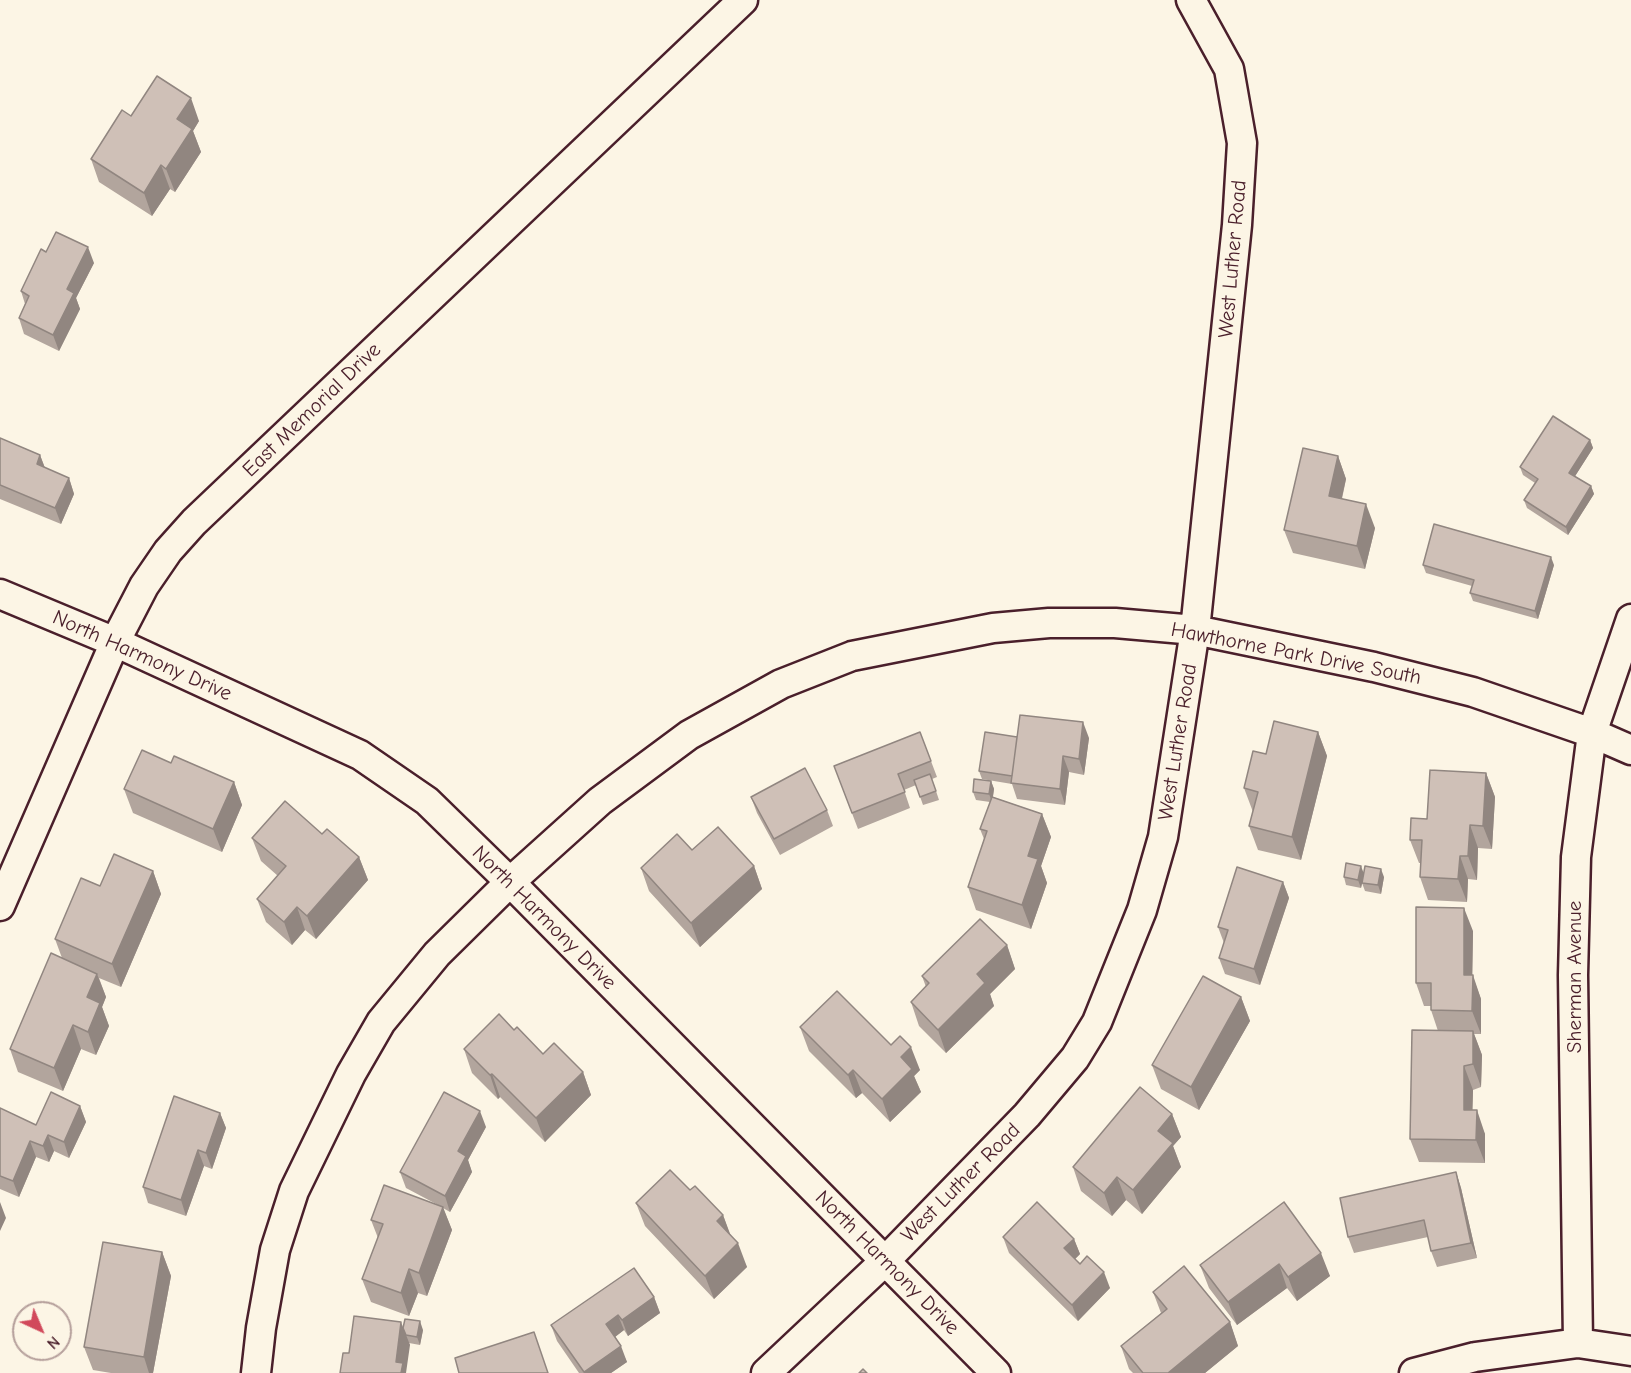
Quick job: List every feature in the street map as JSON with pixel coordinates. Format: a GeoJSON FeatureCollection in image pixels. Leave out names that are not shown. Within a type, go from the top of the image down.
{"type":"FeatureCollection","features":[{"type":"Feature","properties":{"kind":"street","name":"East Memorial Drive"},"geometry":{"type":"LineString","coordinates":[[0,906],[115,642],[144,586],[168,550],[194,522],[743,0]]}},
{"type":"Feature","properties":{"kind":"street","name":"West Luther Road"},"geometry":{"type":"LineString","coordinates":[[766,1373],[885,1261],[1028,1115],[1075,1058],[1097,1022],[1143,910],[1163,837],[1195,630],[1238,225],[1242,143],[1229,69],[1191,0]]}},
{"type":"Feature","properties":{"kind":"street","name":"North Harmony Drive"},"geometry":{"type":"LineString","coordinates":[[0,594],[115,642],[360,755],[427,801],[996,1373]]}},
{"type":"Feature","properties":{"kind":"street","name":"Sherman Avenue"},"geometry":{"type":"LineString","coordinates":[[1578,1343],[1573,975],[1576,857],[1592,733],[1631,619]]}},
{"type":"Feature","properties":{"kind":"street","name":"Hawthorne Park Drive South"},"geometry":{"type":"LineString","coordinates":[[256,1373],[261,1328],[275,1250],[294,1191],[351,1074],[381,1022],[437,954],[510,882],[600,801],[689,735],[781,684],[852,656],[993,628],[1049,623],[1115,623],[1195,630],[1374,667],[1462,689],[1592,733],[1631,750]]}},
{"type":"Feature","properties":{"kind":"street"},"geometry":{"type":"LineString","coordinates":[[1414,1373],[1475,1358],[1578,1343],[1631,1351]]}},
{"type":"Feature","properties":{"kind":"building"},"geometry":{"type":"Polygon","coordinates":[[[157,76],[191,98],[177,119],[192,129],[166,169],[161,165],[144,193],[91,159],[122,110],[131,116],[157,76]]]}},
{"type":"Feature","properties":{"kind":"building"},"geometry":{"type":"Polygon","coordinates":[[[56,232],[88,247],[67,289],[74,293],[53,335],[19,318],[29,296],[21,291],[41,249],[46,252],[56,232]]]}},
{"type":"Feature","properties":{"kind":"building"},"geometry":{"type":"Polygon","coordinates":[[[1553,416],[1590,440],[1569,473],[1591,486],[1566,527],[1524,500],[1538,479],[1520,467],[1553,416]]]}},
{"type":"Feature","properties":{"kind":"building"},"geometry":{"type":"Polygon","coordinates":[[[0,438],[40,455],[37,464],[69,478],[55,508],[0,485],[0,438]]]}},
{"type":"Feature","properties":{"kind":"building"},"geometry":{"type":"Polygon","coordinates":[[[1303,448],[1338,456],[1329,496],[1366,504],[1357,546],[1284,530],[1303,448]]]}},
{"type":"Feature","properties":{"kind":"building"},"geometry":{"type":"Polygon","coordinates":[[[1434,524],[1551,557],[1535,611],[1470,593],[1474,580],[1423,565],[1434,524]]]}},
{"type":"Feature","properties":{"kind":"building"},"geometry":{"type":"Polygon","coordinates":[[[1020,715],[1083,722],[1079,759],[1063,756],[1060,789],[1011,783],[1020,715]]]}},
{"type":"Feature","properties":{"kind":"building"},"geometry":{"type":"Polygon","coordinates":[[[1274,721],[1318,732],[1292,837],[1249,826],[1258,792],[1244,788],[1253,751],[1266,754],[1274,721]]]}},
{"type":"Feature","properties":{"kind":"building"},"geometry":{"type":"Polygon","coordinates":[[[920,732],[931,761],[898,774],[905,792],[852,813],[834,766],[920,732]]]}},
{"type":"Feature","properties":{"kind":"building"},"geometry":{"type":"Polygon","coordinates":[[[985,732],[1017,737],[1012,776],[979,771],[985,732]]]}},
{"type":"Feature","properties":{"kind":"building"},"geometry":{"type":"Polygon","coordinates":[[[142,750],[171,763],[174,756],[234,782],[213,829],[124,789],[142,750]]]}},
{"type":"Feature","properties":{"kind":"building"},"geometry":{"type":"Polygon","coordinates":[[[805,768],[827,810],[774,839],[751,797],[805,768]]]}},
{"type":"Feature","properties":{"kind":"building"},"geometry":{"type":"Polygon","coordinates":[[[1430,770],[1486,773],[1483,826],[1470,825],[1468,856],[1460,856],[1458,879],[1420,877],[1422,840],[1410,840],[1411,818],[1427,819],[1430,770]]]}},
{"type":"Feature","properties":{"kind":"building"},"geometry":{"type":"Polygon","coordinates":[[[930,774],[936,791],[920,797],[914,780],[930,774]]]}},
{"type":"Feature","properties":{"kind":"building"},"geometry":{"type":"Polygon","coordinates":[[[974,779],[991,781],[989,794],[973,792],[974,779]]]}},
{"type":"Feature","properties":{"kind":"building"},"geometry":{"type":"Polygon","coordinates":[[[992,797],[1042,814],[1028,856],[1038,859],[1022,905],[968,887],[987,831],[980,829],[992,797]]]}},
{"type":"Feature","properties":{"kind":"building"},"geometry":{"type":"Polygon","coordinates":[[[285,801],[322,834],[327,829],[359,857],[307,916],[297,907],[284,922],[257,899],[286,866],[252,838],[285,801]]]}},
{"type":"Feature","properties":{"kind":"building"},"geometry":{"type":"Polygon","coordinates":[[[718,827],[754,866],[691,923],[641,868],[677,834],[692,850],[718,827]]]}},
{"type":"Feature","properties":{"kind":"building"},"geometry":{"type":"Polygon","coordinates":[[[114,854],[153,871],[112,964],[55,939],[81,878],[100,886],[114,854]]]}},
{"type":"Feature","properties":{"kind":"building"},"geometry":{"type":"Polygon","coordinates":[[[1346,863],[1361,866],[1358,880],[1344,877],[1346,863]]]}},
{"type":"Feature","properties":{"kind":"building"},"geometry":{"type":"Polygon","coordinates":[[[1365,866],[1381,869],[1378,885],[1362,883],[1365,866]]]}},
{"type":"Feature","properties":{"kind":"building"},"geometry":{"type":"Polygon","coordinates":[[[1237,867],[1283,882],[1254,969],[1219,958],[1228,930],[1218,927],[1237,867]]]}},
{"type":"Feature","properties":{"kind":"building"},"geometry":{"type":"Polygon","coordinates":[[[1416,907],[1464,908],[1464,975],[1473,975],[1472,1011],[1431,1010],[1431,983],[1416,983],[1416,907]]]}},
{"type":"Feature","properties":{"kind":"building"},"geometry":{"type":"Polygon","coordinates":[[[980,919],[1007,945],[977,974],[985,983],[938,1030],[911,1002],[929,983],[922,976],[980,919]]]}},
{"type":"Feature","properties":{"kind":"building"},"geometry":{"type":"Polygon","coordinates":[[[51,953],[97,974],[87,997],[100,1003],[88,1032],[73,1025],[54,1068],[10,1049],[51,953]]]}},
{"type":"Feature","properties":{"kind":"building"},"geometry":{"type":"Polygon","coordinates":[[[1203,976],[1241,997],[1191,1087],[1152,1065],[1203,976]]]}},
{"type":"Feature","properties":{"kind":"building"},"geometry":{"type":"Polygon","coordinates":[[[837,991],[891,1045],[900,1036],[911,1047],[901,1057],[912,1069],[882,1099],[853,1070],[848,1075],[800,1027],[837,991]]]}},
{"type":"Feature","properties":{"kind":"building"},"geometry":{"type":"Polygon","coordinates":[[[499,1014],[514,1030],[517,1027],[543,1054],[554,1043],[583,1072],[536,1118],[464,1049],[499,1014]]]}},
{"type":"Feature","properties":{"kind":"building"},"geometry":{"type":"Polygon","coordinates":[[[1412,1030],[1473,1031],[1473,1064],[1464,1066],[1464,1110],[1477,1110],[1476,1140],[1410,1139],[1412,1030]]]}},
{"type":"Feature","properties":{"kind":"building"},"geometry":{"type":"Polygon","coordinates":[[[1140,1087],[1172,1114],[1158,1131],[1173,1143],[1133,1190],[1117,1177],[1104,1193],[1073,1167],[1140,1087]]]}},
{"type":"Feature","properties":{"kind":"building"},"geometry":{"type":"Polygon","coordinates":[[[51,1092],[80,1106],[64,1142],[48,1135],[43,1146],[30,1141],[13,1181],[0,1176],[0,1108],[36,1125],[51,1092]]]}},
{"type":"Feature","properties":{"kind":"building"},"geometry":{"type":"Polygon","coordinates":[[[444,1092],[480,1111],[458,1151],[466,1156],[445,1196],[400,1172],[444,1092]]]}},
{"type":"Feature","properties":{"kind":"building"},"geometry":{"type":"Polygon","coordinates":[[[174,1096],[220,1113],[206,1153],[198,1150],[181,1200],[143,1187],[174,1096]]]}},
{"type":"Feature","properties":{"kind":"building"},"geometry":{"type":"Polygon","coordinates":[[[670,1170],[690,1190],[695,1186],[723,1215],[717,1221],[738,1243],[705,1276],[636,1203],[670,1170]]]}},
{"type":"Feature","properties":{"kind":"building"},"geometry":{"type":"Polygon","coordinates":[[[1456,1172],[1471,1243],[1431,1251],[1424,1220],[1348,1237],[1340,1198],[1456,1172]]]}},
{"type":"Feature","properties":{"kind":"building"},"geometry":{"type":"Polygon","coordinates":[[[384,1185],[443,1207],[419,1273],[409,1269],[401,1293],[362,1279],[383,1224],[371,1220],[384,1185]]]}},
{"type":"Feature","properties":{"kind":"building"},"geometry":{"type":"Polygon","coordinates":[[[1037,1202],[1074,1239],[1064,1248],[1080,1264],[1087,1256],[1104,1272],[1072,1305],[1003,1237],[1037,1202]]]}},
{"type":"Feature","properties":{"kind":"building"},"geometry":{"type":"Polygon","coordinates":[[[1284,1202],[1321,1253],[1288,1277],[1279,1264],[1228,1302],[1200,1265],[1284,1202]]]}},
{"type":"Feature","properties":{"kind":"building"},"geometry":{"type":"Polygon","coordinates":[[[103,1242],[162,1252],[144,1357],[84,1347],[103,1242]]]}},
{"type":"Feature","properties":{"kind":"building"},"geometry":{"type":"Polygon","coordinates":[[[1184,1266],[1230,1322],[1168,1373],[1143,1373],[1121,1346],[1167,1309],[1153,1292],[1184,1266]]]}},
{"type":"Feature","properties":{"kind":"building"},"geometry":{"type":"Polygon","coordinates":[[[634,1268],[654,1297],[622,1320],[618,1315],[606,1324],[621,1346],[584,1372],[551,1325],[634,1268]]]}},
{"type":"Feature","properties":{"kind":"building"},"geometry":{"type":"Polygon","coordinates":[[[354,1316],[401,1322],[396,1362],[403,1363],[401,1373],[340,1373],[343,1353],[349,1353],[354,1316]]]}},
{"type":"Feature","properties":{"kind":"building"},"geometry":{"type":"Polygon","coordinates":[[[405,1319],[420,1321],[417,1337],[406,1335],[403,1328],[405,1319]]]}},
{"type":"Feature","properties":{"kind":"building"},"geometry":{"type":"Polygon","coordinates":[[[534,1332],[548,1373],[459,1373],[455,1358],[534,1332]]]}}]}
